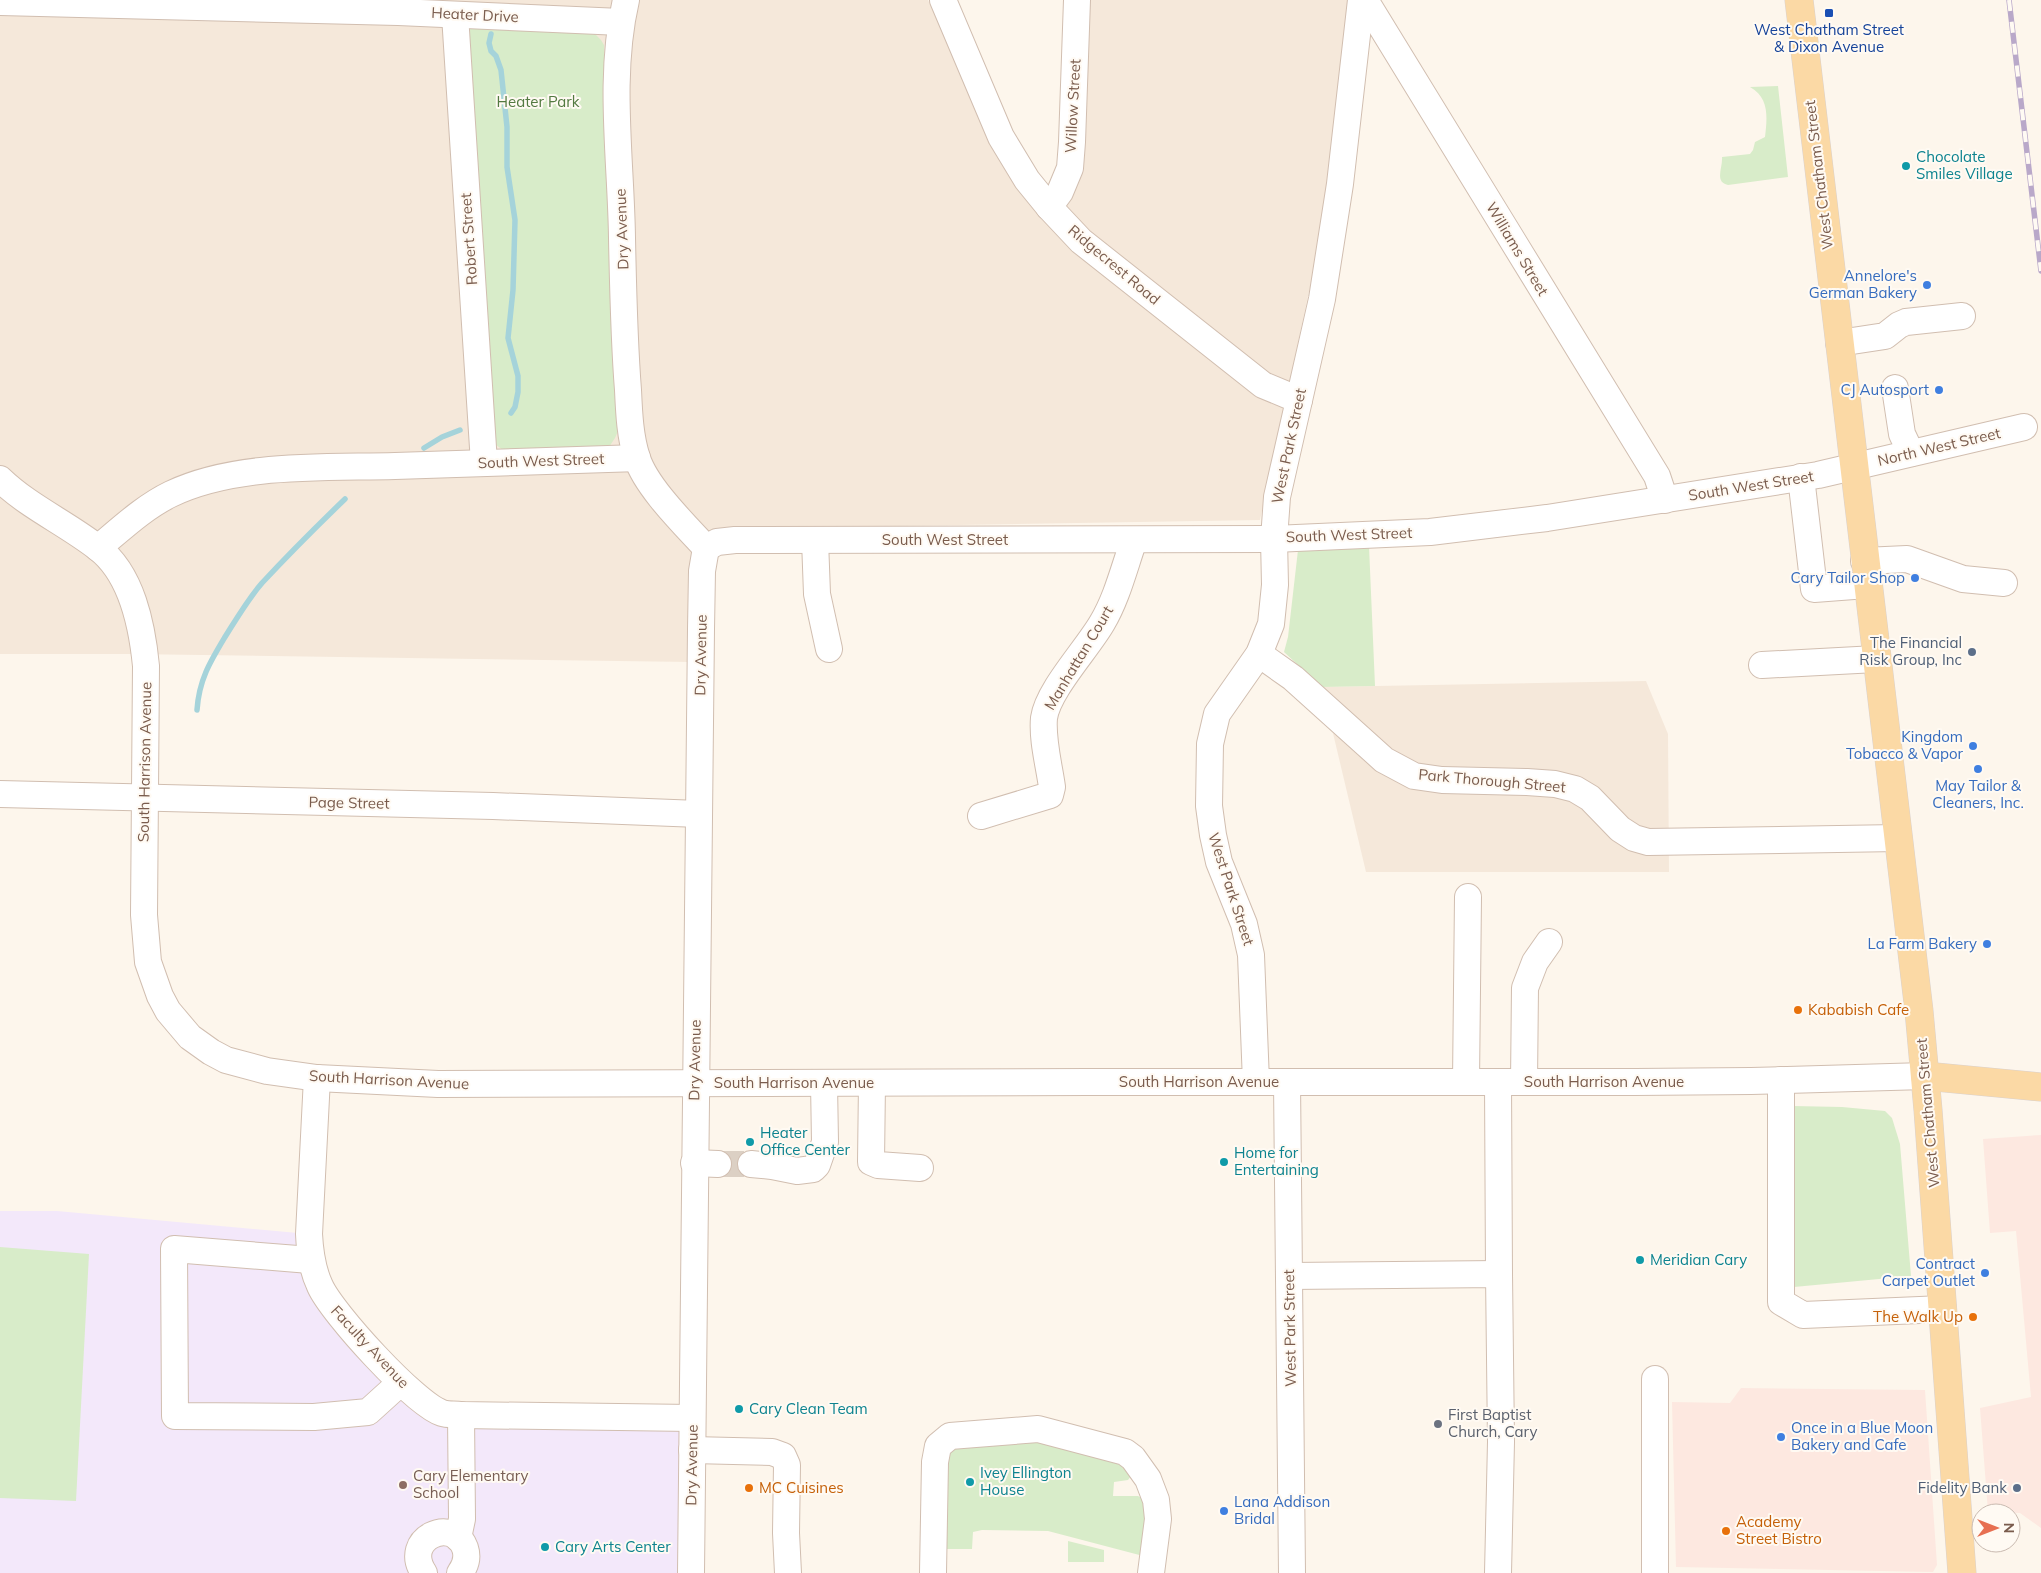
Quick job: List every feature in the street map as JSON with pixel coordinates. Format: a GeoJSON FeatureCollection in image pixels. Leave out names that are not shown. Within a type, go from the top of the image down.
{"type":"FeatureCollection","features":[{"type":"Feature","properties":{"kind":"main road","name":"West Chatham Street"},"geometry":{"type":"LineString","coordinates":[[1799,0],[1925,1076],[1962,1573]]}},
{"type":"Feature","properties":{"kind":"main road","name":"South Harrison Avenue"},"geometry":{"type":"LineString","coordinates":[[1925,1076],[2041,1086]]}},
{"type":"Feature","properties":{"kind":"street","name":"Ridgecrest Road"},"geometry":{"type":"LineString","coordinates":[[943,0],[1001,137],[1027,180],[1049,207],[1081,241],[1263,385],[1299,400]]}},
{"type":"Feature","properties":{"kind":"street","name":"Willow Street"},"geometry":{"type":"LineString","coordinates":[[1049,207],[1060,192],[1070,168],[1077,0]]}},
{"type":"Feature","properties":{"kind":"street","name":"West Park Street"},"geometry":{"type":"LineString","coordinates":[[1256,1082],[1251,955],[1244,924],[1216,850],[1209,806],[1208,763],[1212,730],[1217,714],[1259,654],[1270,624],[1274,602],[1274,539],[1277,497],[1322,298],[1338,198],[1363,0]]}},
{"type":"Feature","properties":{"kind":"street","name":"Williams Street"},"geometry":{"type":"LineString","coordinates":[[1363,0],[1657,476],[1665,500]]}},
{"type":"Feature","properties":{"kind":"street","name":"Heater Drive"},"geometry":{"type":"LineString","coordinates":[[0,2],[455,15],[623,11]]}},
{"type":"Feature","properties":{"kind":"street","name":"Dry Avenue"},"geometry":{"type":"LineString","coordinates":[[623,11],[618,52],[618,107],[624,320],[630,420],[637,458]]}},
{"type":"Feature","properties":{"kind":"street","name":"Robert Street"},"geometry":{"type":"LineString","coordinates":[[455,15],[484,463]]}},
{"type":"Feature","properties":{"kind":"street"},"geometry":{"type":"LineString","coordinates":[[1839,343],[1885,336],[1906,322],[1962,316]]}},
{"type":"Feature","properties":{"kind":"street"},"geometry":{"type":"LineString","coordinates":[[1895,388],[1902,434],[1911,454]]}},
{"type":"Feature","properties":{"kind":"street","name":"North West Street"},"geometry":{"type":"LineString","coordinates":[[1853,467],[2024,427]]}},
{"type":"Feature","properties":{"kind":"street","name":"South West Street"},"geometry":{"type":"LineString","coordinates":[[98,548],[146,509],[171,494],[230,475],[276,470],[637,458]]}},
{"type":"Feature","properties":{"kind":"street"},"geometry":{"type":"LineString","coordinates":[[637,458],[644,475],[706,548]]}},
{"type":"Feature","properties":{"kind":"street","name":"South West Street"},"geometry":{"type":"LineString","coordinates":[[706,548],[717,542],[726,541],[1274,539],[1460,529],[1665,500],[1853,467]]}},
{"type":"Feature","properties":{"kind":"street"},"geometry":{"type":"LineString","coordinates":[[1800,477],[1814,589],[1907,559],[1963,579],[2004,582]]}},
{"type":"Feature","properties":{"kind":"street","name":"South Harrison Avenue"},"geometry":{"type":"LineString","coordinates":[[0,479],[38,510],[98,548],[113,563],[133,599],[145,646],[144,915],[152,973],[160,996],[177,1024],[196,1043],[226,1060],[267,1071],[317,1078],[438,1084],[1524,1082],[1781,1080],[1925,1076]]}},
{"type":"Feature","properties":{"kind":"street"},"geometry":{"type":"LineString","coordinates":[[815,540],[817,594],[829,649]]}},
{"type":"Feature","properties":{"kind":"street","name":"Manhattan Court"},"geometry":{"type":"LineString","coordinates":[[981,816],[1050,795],[1052,787],[1044,729],[1047,708],[1056,690],[1102,623],[1114,599],[1134,540]]}},
{"type":"Feature","properties":{"kind":"street","name":"Dry Avenue"},"geometry":{"type":"LineString","coordinates":[[691,1573],[692,1418],[706,1164],[695,1084],[702,571],[706,548]]}},
{"type":"Feature","properties":{"kind":"street","name":"Park Thorough Street"},"geometry":{"type":"LineString","coordinates":[[1259,654],[1294,678],[1384,760],[1414,776],[1442,780],[1536,782],[1575,789],[1590,798],[1620,829],[1634,838],[1648,842],[1898,838]]}},
{"type":"Feature","properties":{"kind":"street"},"geometry":{"type":"LineString","coordinates":[[1762,665],[1876,659]]}},
{"type":"Feature","properties":{"kind":"street","name":"Page Street"},"geometry":{"type":"LineString","coordinates":[[0,794],[493,806],[699,814]]}},
{"type":"Feature","properties":{"kind":"street"},"geometry":{"type":"LineString","coordinates":[[1466,1082],[1468,897]]}},
{"type":"Feature","properties":{"kind":"street"},"geometry":{"type":"LineString","coordinates":[[1524,1082],[1525,988],[1535,962],[1549,942]]}},
{"type":"Feature","properties":{"kind":"street","name":"Faculty Avenue"},"geometry":{"type":"LineString","coordinates":[[317,1078],[309,1234],[310,1260],[326,1299],[400,1382],[434,1409],[442,1413],[461,1415],[692,1418]]}},
{"type":"Feature","properties":{"kind":"street"},"geometry":{"type":"LineString","coordinates":[[1781,1080],[1781,1302],[1803,1315],[1943,1309]]}},
{"type":"Feature","properties":{"kind":"street","name":"West Park Street"},"geometry":{"type":"LineString","coordinates":[[1287,1082],[1292,1573]]}},
{"type":"Feature","properties":{"kind":"street"},"geometry":{"type":"LineString","coordinates":[[1498,1082],[1501,1442],[1498,1573]]}},
{"type":"Feature","properties":{"kind":"street"},"geometry":{"type":"LineString","coordinates":[[872,1083],[871,1162],[878,1165],[920,1168]]}},
{"type":"Feature","properties":{"kind":"street"},"geometry":{"type":"LineString","coordinates":[[751,1164],[797,1171],[813,1169],[817,1165],[825,1142],[824,1084]]}},
{"type":"Feature","properties":{"kind":"street"},"geometry":{"type":"LineString","coordinates":[[310,1260],[174,1249],[175,1416],[314,1417],[368,1412],[400,1382]]}},
{"type":"Feature","properties":{"kind":"street"},"geometry":{"type":"LineString","coordinates":[[1289,1276],[1499,1274]]}},
{"type":"Feature","properties":{"kind":"street"},"geometry":{"type":"LineString","coordinates":[[1655,1573],[1656,1379]]}},
{"type":"Feature","properties":{"kind":"street"},"geometry":{"type":"LineString","coordinates":[[458,1538],[462,1519],[461,1415]]}},
{"type":"Feature","properties":{"kind":"street"},"geometry":{"type":"LineString","coordinates":[[933,1573],[935,1462],[938,1446],[950,1436],[1038,1429],[1118,1449],[1133,1458],[1148,1479],[1156,1500],[1158,1520],[1151,1573]]}},
{"type":"Feature","properties":{"kind":"street"},"geometry":{"type":"LineString","coordinates":[[692,1450],[772,1452],[783,1456],[787,1465],[786,1533],[788,1573]]}},
{"type":"Feature","properties":{"kind":"street"},"geometry":{"type":"LineString","coordinates":[[424,1573],[419,1565],[418,1558],[422,1542],[436,1533],[444,1532],[458,1538],[464,1544],[466,1552],[464,1567],[460,1573]]}},
{"type":"Feature","properties":{"kind":"shaded area"},"geometry":{"type":"Polygon","coordinates":[[[0,0],[928,0],[984,124],[1034,201],[1077,173],[1086,135],[1089,0],[1352,0],[1317,254],[1260,520],[722,529],[691,662],[130,654],[0,654],[0,0]]]}},
{"type":"Feature","properties":{"kind":"shaded area"},"geometry":{"type":"Polygon","coordinates":[[[1646,681],[1668,734],[1669,872],[1366,872],[1322,687],[1646,681]]]}},
{"type":"Feature","properties":{"kind":"shaded area"},"geometry":{"type":"Polygon","coordinates":[[[2041,1135],[2041,1528],[2021,1514],[2021,1503],[1987,1503],[1980,1408],[2031,1397],[2016,1231],[1990,1233],[1983,1139],[2041,1135]]]}},
{"type":"Feature","properties":{"kind":"shaded area"},"geometry":{"type":"Polygon","coordinates":[[[0,1211],[57,1211],[309,1234],[310,1260],[434,1409],[692,1418],[691,1573],[0,1573],[0,1211]]]}},
{"type":"Feature","properties":{"kind":"shaded area"},"geometry":{"type":"Polygon","coordinates":[[[1741,1388],[1925,1390],[1937,1565],[1933,1572],[1676,1567],[1672,1402],[1730,1403],[1741,1388]]]}},
{"type":"Feature","properties":{"kind":"green space","name":"Heater Park"},"geometry":{"type":"Polygon","coordinates":[[[471,26],[594,33],[604,45],[618,431],[609,447],[504,451],[495,444],[467,29],[471,26]]]}},
{"type":"Feature","properties":{"kind":"green space"},"geometry":{"type":"Polygon","coordinates":[[[1778,86],[1788,177],[1728,185],[1724,183],[1720,178],[1722,157],[1750,154],[1755,142],[1765,137],[1766,109],[1761,97],[1750,87],[1778,86]]]}},
{"type":"Feature","properties":{"kind":"green space"},"geometry":{"type":"Polygon","coordinates":[[[1369,546],[1375,686],[1322,687],[1284,652],[1288,637],[1298,550],[1369,546]]]}},
{"type":"Feature","properties":{"kind":"green space"},"geometry":{"type":"Polygon","coordinates":[[[1793,1106],[1842,1107],[1885,1111],[1892,1118],[1900,1144],[1911,1276],[1794,1287],[1793,1106]]]}},
{"type":"Feature","properties":{"kind":"green space"},"geometry":{"type":"Polygon","coordinates":[[[0,1247],[89,1254],[76,1501],[0,1498],[0,1247]]]}},
{"type":"Feature","properties":{"kind":"green space"},"geometry":{"type":"Polygon","coordinates":[[[1013,1436],[1121,1458],[1131,1476],[1128,1480],[1114,1482],[1113,1496],[1138,1496],[1147,1501],[1147,1557],[1048,1531],[982,1530],[973,1532],[972,1549],[938,1549],[942,1451],[1013,1436]]]}},
{"type":"Feature","properties":{"kind":"green space"},"geometry":{"type":"Polygon","coordinates":[[[1068,1541],[1104,1550],[1104,1562],[1068,1562],[1068,1541]]]}},
{"type":"Feature","properties":{"kind":"waterway"},"geometry":{"type":"LineString","coordinates":[[491,34],[489,43],[491,51],[496,56],[501,70],[507,127],[507,167],[515,220],[513,290],[508,338],[518,376],[518,392],[515,407],[511,413]]}},
{"type":"Feature","properties":{"kind":"waterway"},"geometry":{"type":"LineString","coordinates":[[424,448],[442,437],[460,430]]}},
{"type":"Feature","properties":{"kind":"waterway"},"geometry":{"type":"LineString","coordinates":[[197,710],[200,689],[210,663],[247,602],[272,572],[345,499]]}},
{"type":"Feature","properties":{"kind":"tunnel"},"geometry":{"type":"LineString","coordinates":[[718,1164],[751,1164]]}},
{"type":"Feature","properties":{"kind":"railway"},"geometry":{"type":"LineString","coordinates":[[2009,0],[2041,271]]}},
{"type":"Feature","properties":{"kind":"place","name":"West Chatham Street & Dixon Avenue"},"geometry":{"type":"Point","coordinates":[1829,13]}},
{"type":"Feature","properties":{"kind":"place","name":"Chocolate Smiles Village"},"geometry":{"type":"Point","coordinates":[1906,166]}},
{"type":"Feature","properties":{"kind":"place","name":"Annelore's German Bakery"},"geometry":{"type":"Point","coordinates":[1927,285]}},
{"type":"Feature","properties":{"kind":"place","name":"CJ Autosport"},"geometry":{"type":"Point","coordinates":[1939,390]}},
{"type":"Feature","properties":{"kind":"place","name":"Cary Tailor Shop"},"geometry":{"type":"Point","coordinates":[1915,578]}},
{"type":"Feature","properties":{"kind":"place","name":"The Financial Risk Group, Inc"},"geometry":{"type":"Point","coordinates":[1972,652]}},
{"type":"Feature","properties":{"kind":"place","name":"Kingdom Tobacco & Vapor"},"geometry":{"type":"Point","coordinates":[1973,746]}},
{"type":"Feature","properties":{"kind":"place","name":"May Tailor & Cleaners, Inc."},"geometry":{"type":"Point","coordinates":[1978,769]}},
{"type":"Feature","properties":{"kind":"place","name":"La Farm Bakery"},"geometry":{"type":"Point","coordinates":[1987,944]}},
{"type":"Feature","properties":{"kind":"place","name":"Kababish Cafe"},"geometry":{"type":"Point","coordinates":[1798,1010]}},
{"type":"Feature","properties":{"kind":"place","name":"Heater Office Center"},"geometry":{"type":"Point","coordinates":[750,1142]}},
{"type":"Feature","properties":{"kind":"place","name":"Home for Entertaining"},"geometry":{"type":"Point","coordinates":[1224,1162]}},
{"type":"Feature","properties":{"kind":"place","name":"Meridian Cary"},"geometry":{"type":"Point","coordinates":[1640,1260]}},
{"type":"Feature","properties":{"kind":"place","name":"Contract Carpet Outlet"},"geometry":{"type":"Point","coordinates":[1985,1273]}},
{"type":"Feature","properties":{"kind":"place","name":"The Walk Up"},"geometry":{"type":"Point","coordinates":[1973,1317]}},
{"type":"Feature","properties":{"kind":"place","name":"Cary Clean Team"},"geometry":{"type":"Point","coordinates":[739,1409]}},
{"type":"Feature","properties":{"kind":"place","name":"First Baptist Church, Cary"},"geometry":{"type":"Point","coordinates":[1438,1424]}},
{"type":"Feature","properties":{"kind":"place","name":"Once in a Blue Moon Bakery and Cafe"},"geometry":{"type":"Point","coordinates":[1781,1437]}},
{"type":"Feature","properties":{"kind":"place","name":"Ivey Ellington House"},"geometry":{"type":"Point","coordinates":[970,1482]}},
{"type":"Feature","properties":{"kind":"place","name":"Cary Elementary School"},"geometry":{"type":"Point","coordinates":[403,1485]}},
{"type":"Feature","properties":{"kind":"place","name":"MC Cuisines"},"geometry":{"type":"Point","coordinates":[749,1488]}},
{"type":"Feature","properties":{"kind":"place","name":"Fidelity Bank"},"geometry":{"type":"Point","coordinates":[2017,1488]}},
{"type":"Feature","properties":{"kind":"place","name":"Lana Addison Bridal"},"geometry":{"type":"Point","coordinates":[1224,1511]}},
{"type":"Feature","properties":{"kind":"place","name":"Academy Street Bistro"},"geometry":{"type":"Point","coordinates":[1726,1531]}},
{"type":"Feature","properties":{"kind":"place","name":"Cary Arts Center"},"geometry":{"type":"Point","coordinates":[545,1547]}}]}
